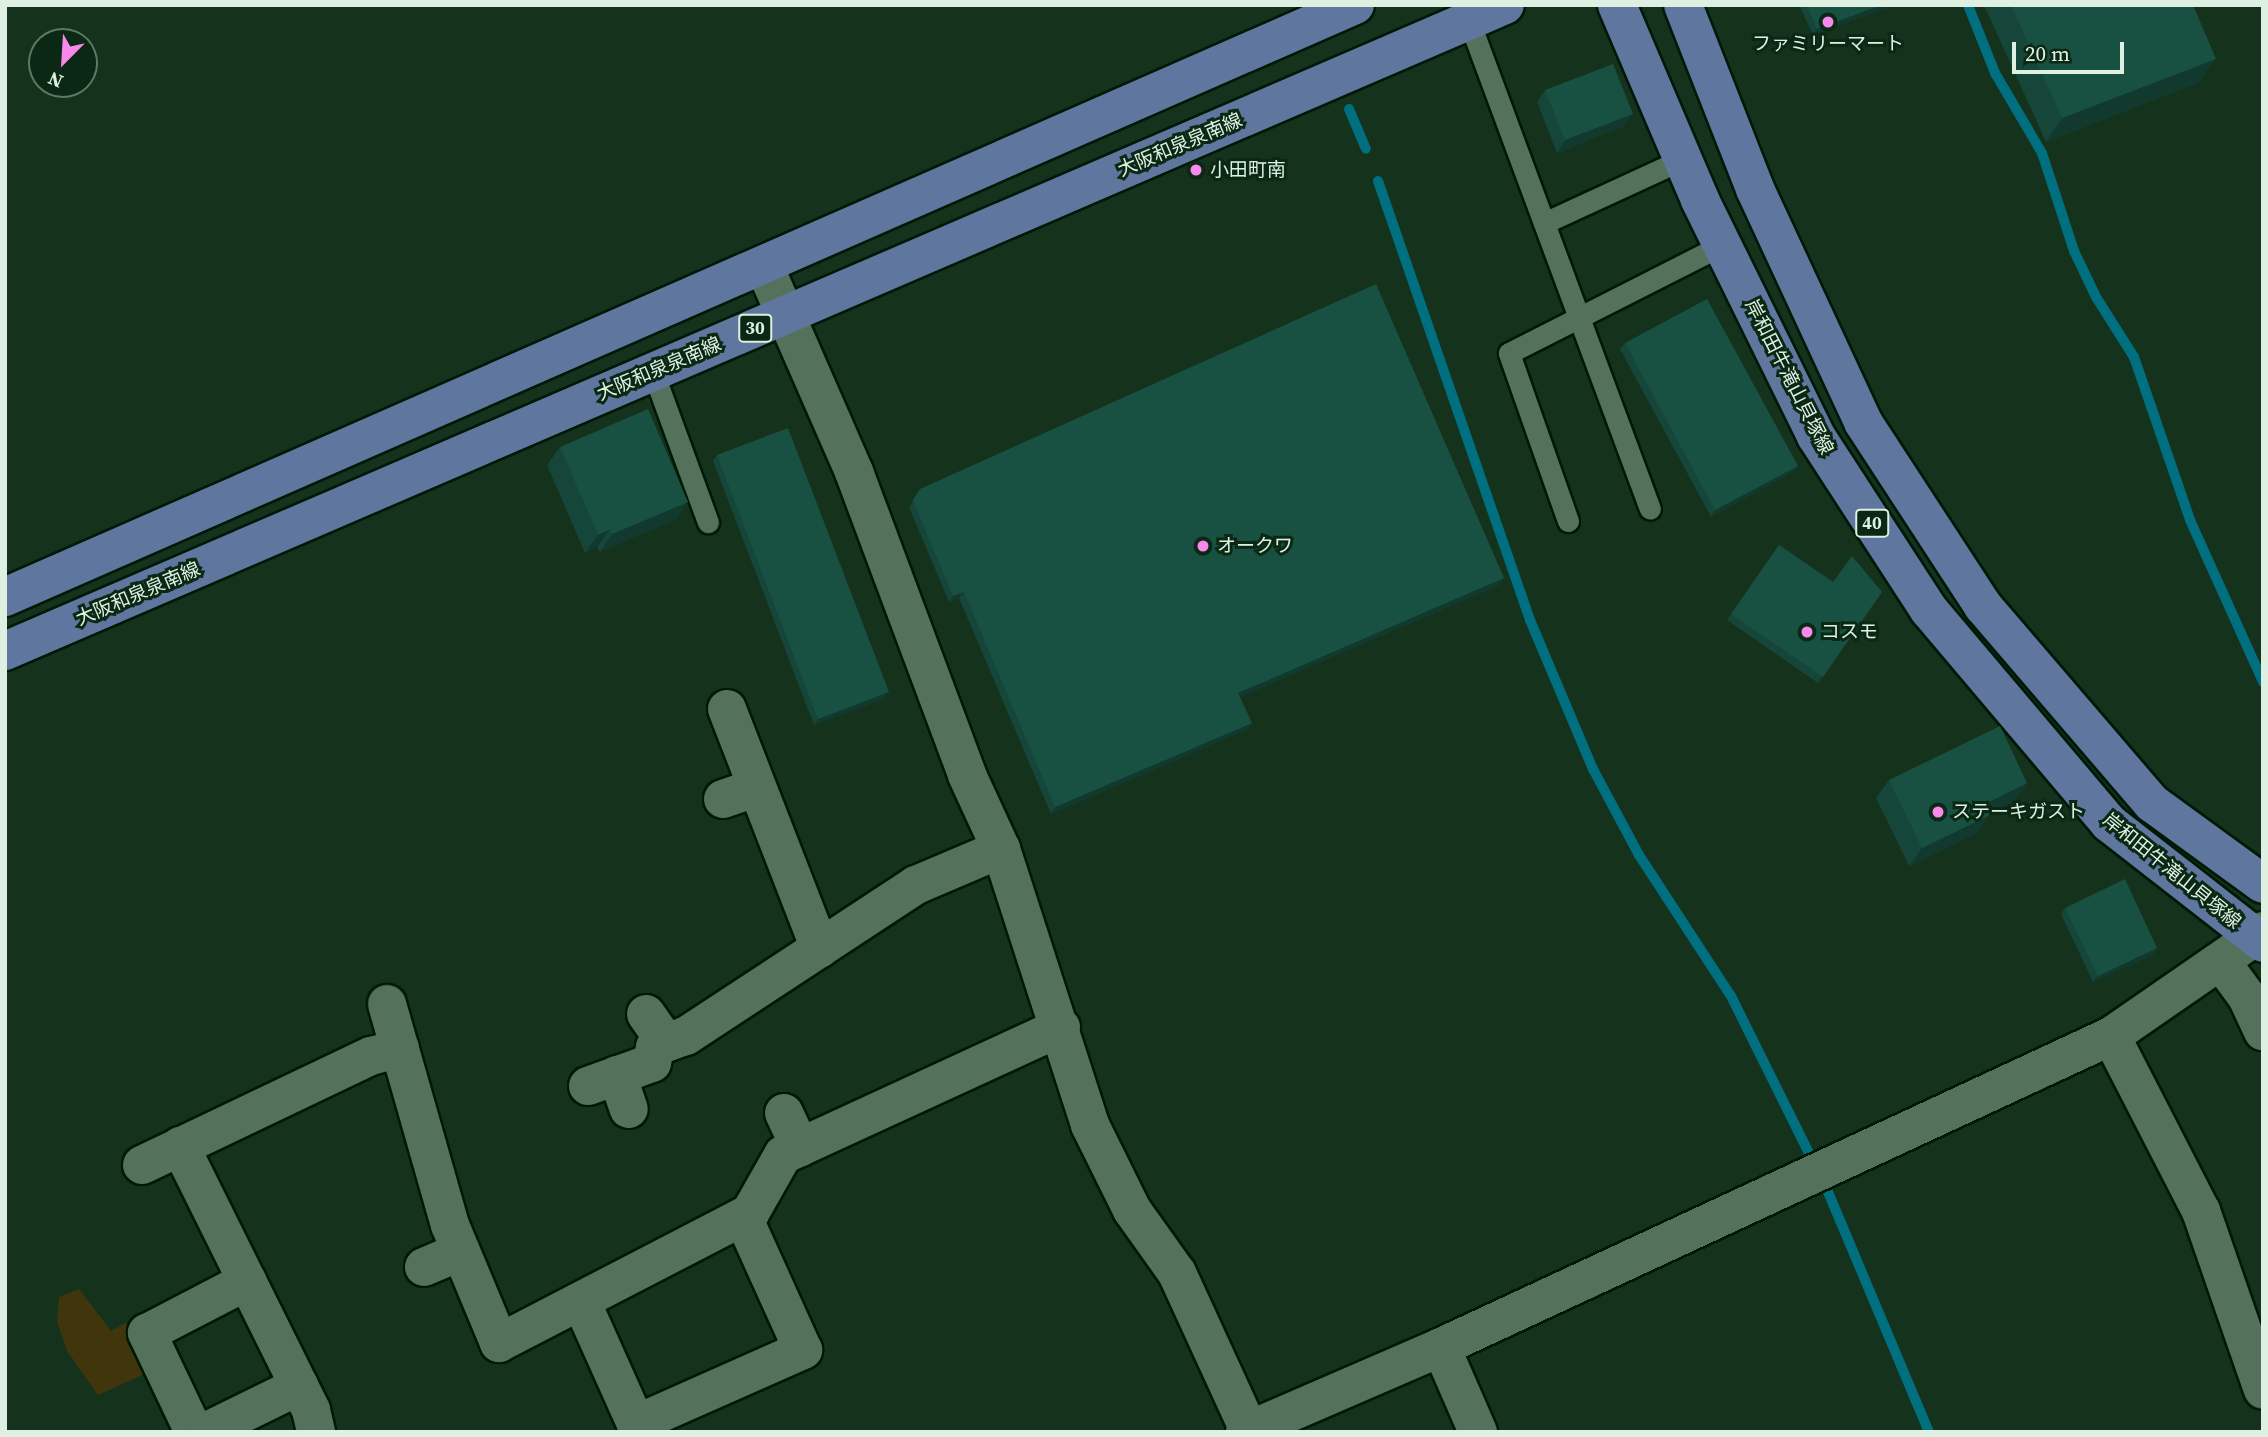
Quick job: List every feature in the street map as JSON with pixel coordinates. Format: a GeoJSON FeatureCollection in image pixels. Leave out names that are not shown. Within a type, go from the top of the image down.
{"type":"FeatureCollection","features":[{"type":"Feature","properties":{"kind":"main road"},"geometry":{"type":"LineString","coordinates":[[5,597],[765,268],[1355,5]]}},
{"type":"Feature","properties":{"kind":"main road","name":"大阪和泉泉南線"},"geometry":{"type":"LineString","coordinates":[[5,651],[1505,5]]}},
{"type":"Feature","properties":{"kind":"main road","name":"岸和田牛滝山貝塚線"},"geometry":{"type":"LineString","coordinates":[[1617,5],[1722,245],[1816,436],[1929,610],[2109,823],[2261,938]]}},
{"type":"Feature","properties":{"kind":"main road","name":"40"},"geometry":{"type":"LineString","coordinates":[[1683,5],[1755,189],[1863,422],[1983,606],[2152,803],[2263,884]]}},
{"type":"Feature","properties":{"kind":"street"},"geometry":{"type":"LineString","coordinates":[[765,268],[854,472],[967,775],[1001,849],[1061,1027],[1090,1125],[1132,1210],[1177,1273],[1247,1431],[1441,1347],[2111,1036],[2261,938]]}},
{"type":"Feature","properties":{"kind":"street"},"geometry":{"type":"LineString","coordinates":[[727,709],[740,793],[820,949]]}},
{"type":"Feature","properties":{"kind":"street"},"geometry":{"type":"LineString","coordinates":[[611,1090],[652,1063],[656,1029],[686,1036],[916,885],[1001,849]]}},
{"type":"Feature","properties":{"kind":"street"},"geometry":{"type":"LineString","coordinates":[[2222,963],[2247,997],[2263,1032]]}},
{"type":"Feature","properties":{"kind":"street"},"geometry":{"type":"LineString","coordinates":[[387,1004],[460,1252],[499,1343],[750,1213],[783,1155],[1061,1027]]}},
{"type":"Feature","properties":{"kind":"street"},"geometry":{"type":"LineString","coordinates":[[2111,1036],[2201,1211],[2262,1385]]}},
{"type":"Feature","properties":{"kind":"street"},"geometry":{"type":"LineString","coordinates":[[142,1165],[371,1056],[400,1048]]}},
{"type":"Feature","properties":{"kind":"street"},"geometry":{"type":"LineString","coordinates":[[784,1113],[800,1147]]}},
{"type":"Feature","properties":{"kind":"street"},"geometry":{"type":"LineString","coordinates":[[180,1146],[299,1386],[316,1432]]}},
{"type":"Feature","properties":{"kind":"street"},"geometry":{"type":"LineString","coordinates":[[581,1301],[636,1424],[803,1350],[743,1217]]}},
{"type":"Feature","properties":{"kind":"street"},"geometry":{"type":"LineString","coordinates":[[424,1267],[460,1252]]}},
{"type":"Feature","properties":{"kind":"street"},"geometry":{"type":"LineString","coordinates":[[194,1432],[147,1333],[247,1282]]}},
{"type":"Feature","properties":{"kind":"street"},"geometry":{"type":"LineString","coordinates":[[1441,1347],[1478,1432]]}},
{"type":"Feature","properties":{"kind":"street"},"geometry":{"type":"LineString","coordinates":[[205,1432],[299,1386]]}},
{"type":"Feature","properties":{"kind":"lane"},"geometry":{"type":"LineString","coordinates":[[1469,21],[1650,509]]}},
{"type":"Feature","properties":{"kind":"lane"},"geometry":{"type":"LineString","coordinates":[[1544,223],[1683,159]]}},
{"type":"Feature","properties":{"kind":"lane"},"geometry":{"type":"LineString","coordinates":[[1569,521],[1509,354],[1722,245]]}},
{"type":"Feature","properties":{"kind":"lane"},"geometry":{"type":"LineString","coordinates":[[653,372],[708,523]]}},
{"type":"Feature","properties":{"kind":"shaded area"},"geometry":{"type":"Polygon","coordinates":[[[79,1289],[111,1331],[126,1323],[149,1372],[98,1395],[67,1351],[57,1321],[59,1297],[79,1289]]]}},
{"type":"Feature","properties":{"kind":"building","name":"ファミリーマート"},"geometry":{"type":"Polygon","coordinates":[[[1807,5],[1881,5],[1817,29],[1807,5]]]}},
{"type":"Feature","properties":{"kind":"building"},"geometry":{"type":"Polygon","coordinates":[[[2011,5],[2193,5],[2216,59],[2062,118],[2011,5]]]}},
{"type":"Feature","properties":{"kind":"building"},"geometry":{"type":"Polygon","coordinates":[[[1613,64],[1633,114],[1565,140],[1545,90],[1613,64]]]}},
{"type":"Feature","properties":{"kind":"building","name":"オークワ"},"geometry":{"type":"Polygon","coordinates":[[[1376,284],[1504,578],[1238,693],[1252,723],[1055,807],[964,592],[953,596],[913,500],[920,489],[1376,284]]]}},
{"type":"Feature","properties":{"kind":"building"},"geometry":{"type":"Polygon","coordinates":[[[1707,299],[1798,466],[1715,510],[1625,343],[1707,299]]]}},
{"type":"Feature","properties":{"kind":"building"},"geometry":{"type":"Polygon","coordinates":[[[648,409],[688,502],[612,534],[610,529],[598,535],[560,447],[648,409]]]}},
{"type":"Feature","properties":{"kind":"building"},"geometry":{"type":"Polygon","coordinates":[[[788,428],[889,692],[818,719],[717,455],[788,428]]]}},
{"type":"Feature","properties":{"kind":"building"},"geometry":{"type":"Polygon","coordinates":[[[1779,545],[1833,582],[1852,556],[1882,592],[1823,677],[1731,614],[1779,545]]]}},
{"type":"Feature","properties":{"kind":"building","name":"ステーキガスト"},"geometry":{"type":"Polygon","coordinates":[[[2000,726],[2027,783],[1985,804],[1990,815],[1922,848],[1889,780],[2000,726]]]}},
{"type":"Feature","properties":{"kind":"building"},"geometry":{"type":"Polygon","coordinates":[[[2125,879],[2157,948],[2098,976],[2065,908],[2125,879]]]}},
{"type":"Feature","properties":{"kind":"waterway"},"geometry":{"type":"LineString","coordinates":[[1968,5],[1995,73],[2042,153],[2074,251],[2096,297],[2134,357],[2190,520],[2263,682]]}},
{"type":"Feature","properties":{"kind":"waterway"},"geometry":{"type":"LineString","coordinates":[[1349,109],[1366,149]]}},
{"type":"Feature","properties":{"kind":"waterway"},"geometry":{"type":"LineString","coordinates":[[1378,181],[1530,620],[1593,769],[1639,855],[1731,996],[1812,1159]]}},
{"type":"Feature","properties":{"kind":"waterway"},"geometry":{"type":"LineString","coordinates":[[1823,1180],[1929,1432]]}},
{"type":"Feature","properties":{"kind":"place","name":"ファミリーマート"},"geometry":{"type":"Point","coordinates":[1828,22]}},
{"type":"Feature","properties":{"kind":"place","name":"小田町南"},"geometry":{"type":"Point","coordinates":[1196,170]}},
{"type":"Feature","properties":{"kind":"place","name":"オークワ"},"geometry":{"type":"Point","coordinates":[1203,546]}},
{"type":"Feature","properties":{"kind":"place","name":"コスモ"},"geometry":{"type":"Point","coordinates":[1807,632]}},
{"type":"Feature","properties":{"kind":"place","name":"ステーキガスト"},"geometry":{"type":"Point","coordinates":[1938,812]}}]}
